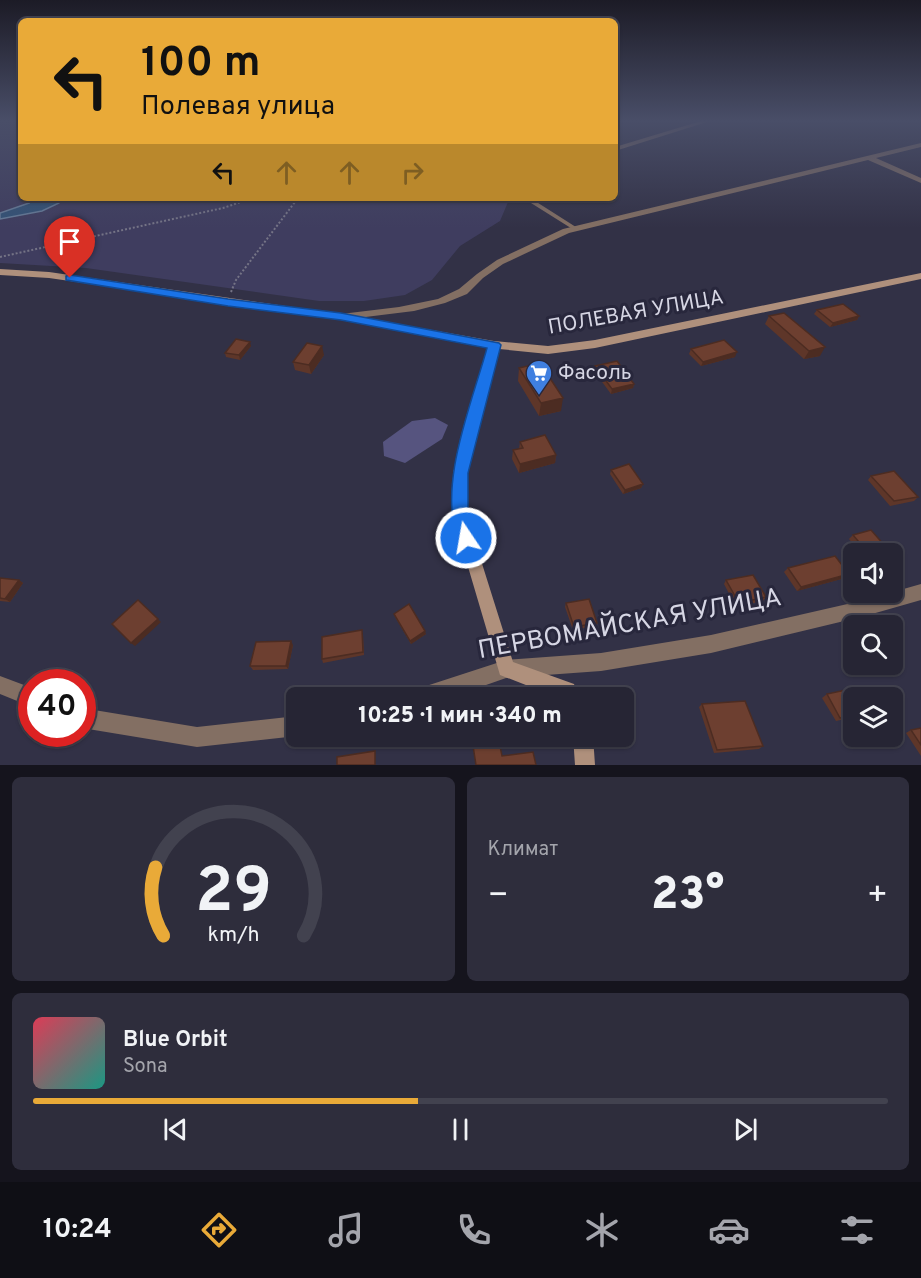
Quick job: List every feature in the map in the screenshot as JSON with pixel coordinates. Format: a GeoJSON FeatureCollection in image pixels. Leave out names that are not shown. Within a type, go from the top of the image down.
{"type":"FeatureCollection","features":[{"type":"Feature","properties":{"kind":"street"},"geometry":{"type":"LineString","coordinates":[[341,317],[419,308],[453,297],[469,290],[478,277],[519,252],[576,229],[875,157]]}},
{"type":"Feature","properties":{"kind":"street"},"geometry":{"type":"LineString","coordinates":[[870,158],[921,181]]}},
{"type":"Feature","properties":{"kind":"street","name":"ПОЛЕВАЯ УЛИЦА"},"geometry":{"type":"LineString","coordinates":[[0,272],[49,275],[341,317],[494,345],[548,350],[595,344],[921,276]]}},
{"type":"Feature","properties":{"kind":"street"},"geometry":{"type":"LineString","coordinates":[[494,345],[460,473],[460,516],[506,669],[556,687]]}},
{"type":"Feature","properties":{"kind":"street","name":"ПЕРВОМАЙСКАЯ УЛИЦА"},"geometry":{"type":"LineString","coordinates":[[453,687],[506,669],[601,662],[711,644],[865,608],[921,592]]}},
{"type":"Feature","properties":{"kind":"street"},"geometry":{"type":"LineString","coordinates":[[0,685],[18,692]]}},
{"type":"Feature","properties":{"kind":"street"},"geometry":{"type":"LineString","coordinates":[[96,720],[197,737],[286,727]]}},
{"type":"Feature","properties":{"kind":"street"},"geometry":{"type":"LineString","coordinates":[[584,747],[585,765]]}},
{"type":"Feature","properties":{"kind":"lane"},"geometry":{"type":"LineString","coordinates":[[532,201],[576,229]]}},
{"type":"Feature","properties":{"kind":"path"},"geometry":{"type":"LineString","coordinates":[[0,257],[223,208],[244,201]]}},
{"type":"Feature","properties":{"kind":"path"},"geometry":{"type":"LineString","coordinates":[[228,302],[236,280],[296,201]]}},
{"type":"Feature","properties":{"kind":"shaded area"},"geometry":{"type":"Polygon","coordinates":[[[0,157],[18,157],[18,201],[508,202],[500,221],[460,246],[432,280],[405,295],[364,301],[319,301],[86,268],[0,263],[0,157]]]}},
{"type":"Feature","properties":{"kind":"shaded area"},"geometry":{"type":"Polygon","coordinates":[[[435,418],[448,425],[442,439],[405,463],[384,456],[383,442],[412,421],[435,418]]]}},
{"type":"Feature","properties":{"kind":"water"},"geometry":{"type":"Polygon","coordinates":[[[28,201],[60,201],[42,211],[0,219],[0,213],[29,203],[28,201]]]}},
{"type":"Feature","properties":{"kind":"building"},"geometry":{"type":"Polygon","coordinates":[[[843,304],[859,316],[833,323],[817,310],[843,304]]]}},
{"type":"Feature","properties":{"kind":"building"},"geometry":{"type":"Polygon","coordinates":[[[784,313],[825,347],[809,351],[769,316],[784,313]]]}},
{"type":"Feature","properties":{"kind":"building"},"geometry":{"type":"Polygon","coordinates":[[[236,339],[250,342],[239,355],[225,353],[236,339]]]}},
{"type":"Feature","properties":{"kind":"building"},"geometry":{"type":"Polygon","coordinates":[[[724,340],[737,352],[703,362],[691,349],[724,340]]]}},
{"type":"Feature","properties":{"kind":"building"},"geometry":{"type":"Polygon","coordinates":[[[307,343],[322,346],[309,365],[293,362],[307,343]]]}},
{"type":"Feature","properties":{"kind":"building"},"geometry":{"type":"Polygon","coordinates":[[[617,361],[634,384],[612,389],[595,366],[617,361]]]}},
{"type":"Feature","properties":{"kind":"building"},"geometry":{"type":"Polygon","coordinates":[[[540,363],[563,398],[541,403],[519,368],[540,363]]]}},
{"type":"Feature","properties":{"kind":"building"},"geometry":{"type":"Polygon","coordinates":[[[545,435],[556,455],[520,464],[513,450],[523,448],[520,442],[545,435]]]}},
{"type":"Feature","properties":{"kind":"building"},"geometry":{"type":"Polygon","coordinates":[[[629,464],[643,484],[625,490],[611,470],[629,464]]]}},
{"type":"Feature","properties":{"kind":"building"},"geometry":{"type":"Polygon","coordinates":[[[894,471],[918,497],[894,501],[871,476],[894,471]]]}},
{"type":"Feature","properties":{"kind":"building"},"geometry":{"type":"Polygon","coordinates":[[[871,530],[882,543],[860,543],[853,535],[871,530]]]}},
{"type":"Feature","properties":{"kind":"building"},"geometry":{"type":"Polygon","coordinates":[[[835,556],[843,566],[843,576],[801,587],[788,568],[835,556]]]}},
{"type":"Feature","properties":{"kind":"building"},"geometry":{"type":"Polygon","coordinates":[[[753,575],[766,597],[739,603],[726,580],[753,575]]]}},
{"type":"Feature","properties":{"kind":"building"},"geometry":{"type":"Polygon","coordinates":[[[0,578],[19,580],[5,599],[0,598],[0,578]]]}},
{"type":"Feature","properties":{"kind":"building"},"geometry":{"type":"Polygon","coordinates":[[[589,599],[597,623],[574,627],[566,603],[589,599]]]}},
{"type":"Feature","properties":{"kind":"building"},"geometry":{"type":"Polygon","coordinates":[[[138,600],[158,619],[131,643],[112,624],[138,600]]]}},
{"type":"Feature","properties":{"kind":"building"},"geometry":{"type":"Polygon","coordinates":[[[409,604],[425,631],[410,641],[394,614],[409,604]]]}},
{"type":"Feature","properties":{"kind":"building"},"geometry":{"type":"Polygon","coordinates":[[[362,630],[363,652],[322,659],[322,637],[362,630]]]}},
{"type":"Feature","properties":{"kind":"building"},"geometry":{"type":"Polygon","coordinates":[[[291,641],[286,666],[250,666],[256,642],[291,641]]]}},
{"type":"Feature","properties":{"kind":"building"},"geometry":{"type":"Polygon","coordinates":[[[843,691],[843,718],[840,718],[827,694],[843,691]]]}},
{"type":"Feature","properties":{"kind":"building"},"geometry":{"type":"Polygon","coordinates":[[[745,701],[763,746],[717,750],[702,704],[745,701]]]}},
{"type":"Feature","properties":{"kind":"building"},"geometry":{"type":"Polygon","coordinates":[[[921,728],[921,745],[911,730],[921,728]]]}},
{"type":"Feature","properties":{"kind":"building"},"geometry":{"type":"Polygon","coordinates":[[[473,747],[500,747],[502,756],[533,752],[536,765],[476,765],[473,747]]]}},
{"type":"Feature","properties":{"kind":"building"},"geometry":{"type":"Polygon","coordinates":[[[375,751],[375,765],[337,765],[337,757],[375,751]]]}},
{"type":"Feature","properties":{"kind":"place","name":"Фасоль"},"geometry":{"type":"Point","coordinates":[539,396]}},
{"type":"Feature","properties":{"kind":"route"},"geometry":{"type":"LineString","coordinates":[[70,278],[341,317],[494,345],[460,473],[460,516],[466,538]]}}]}
